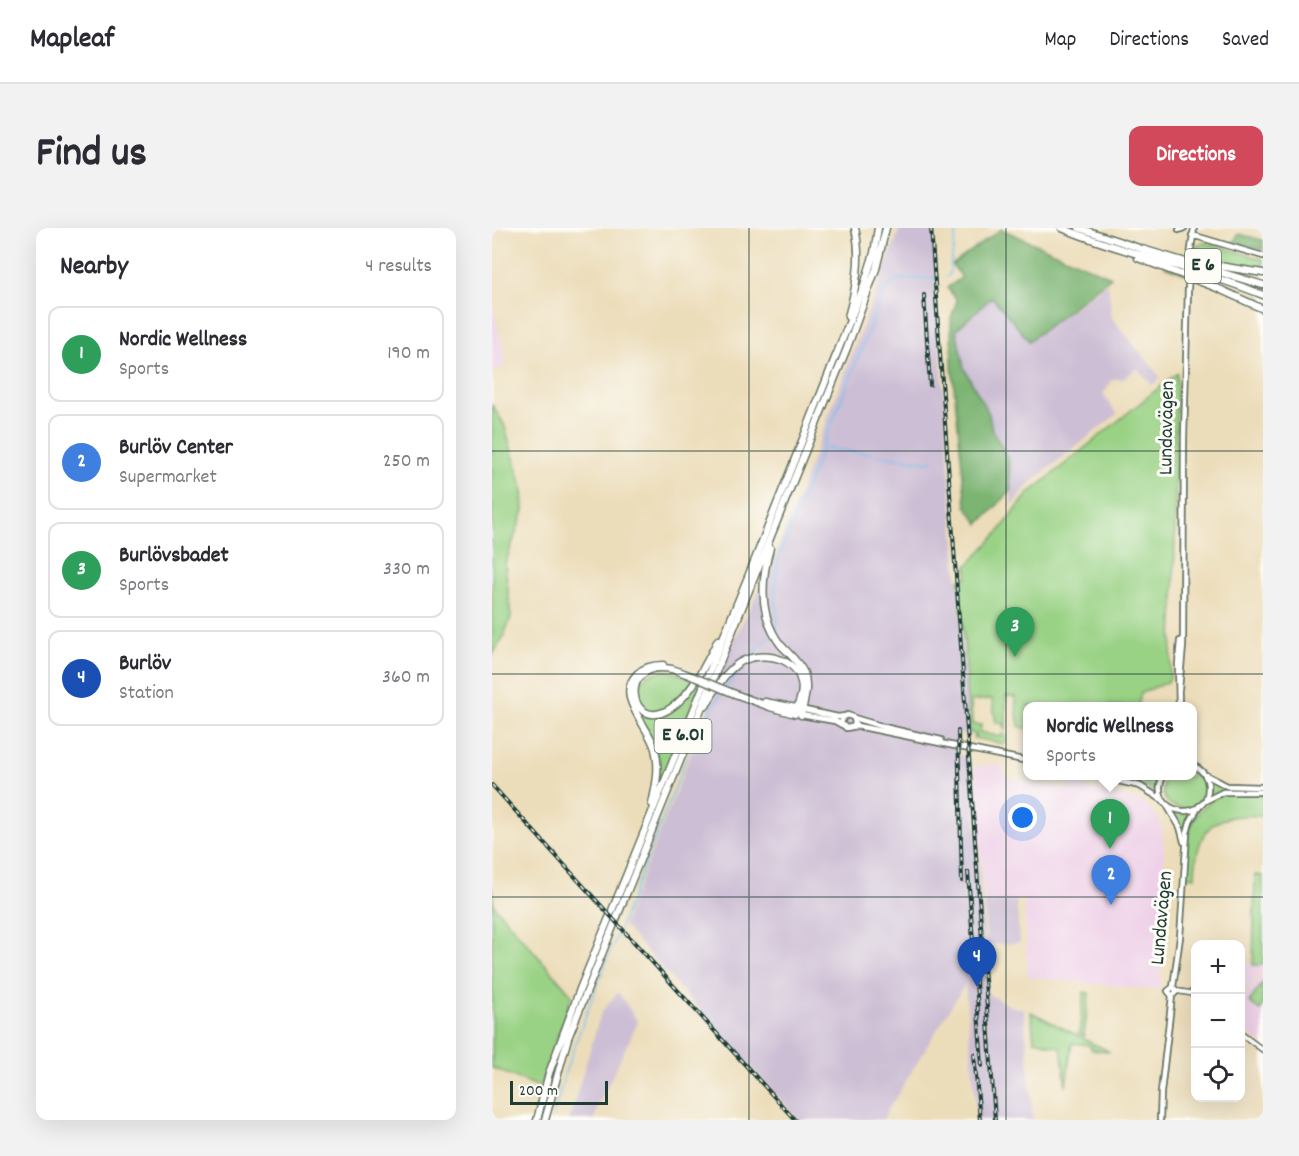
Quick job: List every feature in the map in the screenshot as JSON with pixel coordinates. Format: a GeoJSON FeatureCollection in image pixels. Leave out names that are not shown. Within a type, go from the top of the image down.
{"type":"FeatureCollection","features":[{"type":"Feature","properties":{"kind":"highway"},"geometry":{"type":"LineString","coordinates":[[837,355],[856,281],[858,248],[855,228]]}},
{"type":"Feature","properties":{"kind":"highway","name":"E 6.01"},"geometry":{"type":"LineString","coordinates":[[537,1120],[549,1073],[566,1024],[864,285],[874,253],[878,228]]}},
{"type":"Feature","properties":{"kind":"highway","name":"E 6.01"},"geometry":{"type":"LineString","coordinates":[[545,1120],[568,1038],[869,291],[886,228]]}},
{"type":"Feature","properties":{"kind":"highway","name":"E 6"},"geometry":{"type":"LineString","coordinates":[[1062,228],[1108,245],[1222,279],[1263,295]]}},
{"type":"Feature","properties":{"kind":"highway","name":"E 6"},"geometry":{"type":"LineString","coordinates":[[1079,228],[1263,285]]}},
{"type":"Feature","properties":{"kind":"highway"},"geometry":{"type":"LineString","coordinates":[[1108,245],[1232,294],[1263,309]]}},
{"type":"Feature","properties":{"kind":"highway"},"geometry":{"type":"LineString","coordinates":[[1142,249],[1228,268],[1263,273]]}},
{"type":"Feature","properties":{"kind":"highway"},"geometry":{"type":"LineString","coordinates":[[793,483],[768,554],[764,577],[764,602],[773,632],[805,675],[806,686],[799,712]]}},
{"type":"Feature","properties":{"kind":"highway"},"geometry":{"type":"LineString","coordinates":[[694,676],[672,669],[651,671],[636,682],[635,701],[642,709],[651,713],[662,712],[675,704],[701,671],[734,611]]}},
{"type":"Feature","properties":{"kind":"highway"},"geometry":{"type":"LineString","coordinates":[[689,739],[714,692],[723,680],[737,664],[753,658],[763,656],[776,658],[794,669],[800,677],[802,688],[799,712]]}},
{"type":"Feature","properties":{"kind":"highway"},"geometry":{"type":"LineString","coordinates":[[648,823],[656,784],[657,758],[652,739],[630,702],[629,687],[639,672],[654,666],[672,666],[736,693],[799,712]]}},
{"type":"Feature","properties":{"kind":"main road","name":"Lundavägen"},"geometry":{"type":"LineString","coordinates":[[1179,702],[1182,656],[1188,288],[1194,228]]}},
{"type":"Feature","properties":{"kind":"main road"},"geometry":{"type":"LineString","coordinates":[[1192,235],[1263,256]]}},
{"type":"Feature","properties":{"kind":"main road"},"geometry":{"type":"LineString","coordinates":[[1190,253],[1199,240],[1212,240]]}},
{"type":"Feature","properties":{"kind":"main road"},"geometry":{"type":"LineString","coordinates":[[799,712],[838,717],[849,715],[888,728],[1023,758]]}},
{"type":"Feature","properties":{"kind":"main road"},"geometry":{"type":"LineString","coordinates":[[799,712],[835,721],[849,728],[854,726],[1023,758]]}},
{"type":"Feature","properties":{"kind":"main road"},"geometry":{"type":"LineString","coordinates":[[842,725],[844,716]]}},
{"type":"Feature","properties":{"kind":"main road"},"geometry":{"type":"LineString","coordinates":[[854,718],[854,726]]}},
{"type":"Feature","properties":{"kind":"main road"},"geometry":{"type":"LineString","coordinates":[[1197,768],[1218,783],[1227,786],[1263,787]]}},
{"type":"Feature","properties":{"kind":"main road","name":"Lundavägen"},"geometry":{"type":"LineString","coordinates":[[1172,996],[1168,991],[1173,987],[1180,937],[1188,827],[1207,794],[1208,786],[1200,770]]}},
{"type":"Feature","properties":{"kind":"main road"},"geometry":{"type":"LineString","coordinates":[[1114,780],[1144,787],[1173,809],[1182,812],[1191,810],[1216,794],[1263,792]]}},
{"type":"Feature","properties":{"kind":"main road","name":"Lundavägen"},"geometry":{"type":"LineString","coordinates":[[1162,780],[1160,790],[1180,827],[1185,851]]}},
{"type":"Feature","properties":{"kind":"main road","name":"Lundavägen"},"geometry":{"type":"LineString","coordinates":[[1160,1120],[1172,996],[1177,992],[1173,987]]}},
{"type":"Feature","properties":{"kind":"street"},"geometry":{"type":"LineString","coordinates":[[1177,992],[1191,993]]}},
{"type":"Feature","properties":{"kind":"street"},"geometry":{"type":"LineString","coordinates":[[1245,1037],[1263,1050]]}},
{"type":"Feature","properties":{"kind":"shaded area"},"geometry":{"type":"Polygon","coordinates":[[[900,228],[934,228],[940,346],[969,736],[957,733],[957,754],[970,758],[988,994],[1013,1007],[1024,1009],[1033,1120],[977,1120],[965,984],[882,1120],[799,1120],[623,925],[712,701],[734,639],[771,568],[900,228]]]}},
{"type":"Feature","properties":{"kind":"shaded area"},"geometry":{"type":"Polygon","coordinates":[[[1108,282],[1112,318],[1161,378],[1152,385],[1137,368],[1123,379],[1113,379],[1103,394],[1117,414],[1029,484],[1012,505],[1008,458],[992,430],[989,414],[964,368],[956,330],[992,297],[1030,341],[1108,282]]]}},
{"type":"Feature","properties":{"kind":"shaded area"},"geometry":{"type":"Polygon","coordinates":[[[492,303],[506,363],[492,373],[492,303]]]}},
{"type":"Feature","properties":{"kind":"shaded area"},"geometry":{"type":"Polygon","coordinates":[[[1002,765],[1005,777],[1068,790],[1073,783],[1083,784],[1087,788],[1141,801],[1157,816],[1162,826],[1164,847],[1160,988],[1144,989],[1028,977],[1024,900],[985,902],[974,766],[1002,765]]]}},
{"type":"Feature","properties":{"kind":"shaded area"},"geometry":{"type":"Polygon","coordinates":[[[1016,900],[1020,943],[986,945],[985,902],[1016,900]]]}},
{"type":"Feature","properties":{"kind":"shaded area"},"geometry":{"type":"Polygon","coordinates":[[[1245,964],[1263,965],[1263,970],[1245,992],[1245,964]]]}},
{"type":"Feature","properties":{"kind":"shaded area"},"geometry":{"type":"Polygon","coordinates":[[[1263,973],[1263,1045],[1245,1031],[1245,996],[1263,973]]]}},
{"type":"Feature","properties":{"kind":"shaded area"},"geometry":{"type":"Polygon","coordinates":[[[618,992],[638,1022],[599,1103],[594,1120],[569,1120],[601,1013],[618,992]]]}},
{"type":"Feature","properties":{"kind":"green space"},"geometry":{"type":"Polygon","coordinates":[[[1001,229],[1111,277],[1029,341],[992,297],[956,330],[964,368],[989,414],[992,430],[1008,458],[1011,491],[979,524],[966,506],[952,367],[951,318],[957,300],[947,288],[962,277],[952,265],[1001,229]]]}},
{"type":"Feature","properties":{"kind":"green space"},"geometry":{"type":"Polygon","coordinates":[[[1239,234],[1263,240],[1263,250],[1233,242],[1239,234]]]}},
{"type":"Feature","properties":{"kind":"green space"},"geometry":{"type":"Polygon","coordinates":[[[1203,242],[1263,259],[1263,271],[1229,267],[1193,259],[1194,249],[1203,242]]]}},
{"type":"Feature","properties":{"kind":"green space"},"geometry":{"type":"Polygon","coordinates":[[[1164,266],[1200,276],[1263,299],[1263,306],[1224,288],[1164,266]]]}},
{"type":"Feature","properties":{"kind":"green space"},"geometry":{"type":"Polygon","coordinates":[[[1177,373],[1174,600],[1170,678],[1168,682],[1141,693],[1139,702],[1023,702],[1023,728],[1019,726],[1015,697],[1006,696],[1006,730],[1004,730],[1004,724],[996,723],[992,699],[971,701],[972,724],[981,725],[980,732],[1000,737],[1002,734],[1006,735],[1005,744],[974,738],[976,734],[970,733],[959,580],[967,578],[967,566],[998,533],[1028,494],[1177,373]]]}},
{"type":"Feature","properties":{"kind":"green space"},"geometry":{"type":"Polygon","coordinates":[[[830,381],[581,1000],[542,1120],[540,1120],[557,1060],[580,998],[827,382],[830,381]]]}},
{"type":"Feature","properties":{"kind":"green space"},"geometry":{"type":"Polygon","coordinates":[[[492,405],[504,424],[523,489],[524,510],[505,564],[511,617],[503,638],[492,656],[492,405]]]}},
{"type":"Feature","properties":{"kind":"green space"},"geometry":{"type":"Polygon","coordinates":[[[706,669],[658,787],[659,760],[635,707],[642,712],[668,712],[706,669]]]}},
{"type":"Feature","properties":{"kind":"green space"},"geometry":{"type":"Polygon","coordinates":[[[666,670],[694,679],[675,702],[663,709],[648,710],[638,700],[636,688],[647,675],[666,670]]]}},
{"type":"Feature","properties":{"kind":"green space"},"geometry":{"type":"Polygon","coordinates":[[[1197,771],[1204,780],[1205,786],[1203,797],[1189,808],[1171,805],[1165,798],[1163,788],[1165,780],[1197,780],[1197,771]]]}},
{"type":"Feature","properties":{"kind":"green space"},"geometry":{"type":"Polygon","coordinates":[[[1158,780],[1158,794],[1145,786],[1133,781],[1158,780]]]}},
{"type":"Feature","properties":{"kind":"green space"},"geometry":{"type":"Polygon","coordinates":[[[1210,780],[1227,787],[1263,790],[1225,790],[1209,796],[1210,780]]]}},
{"type":"Feature","properties":{"kind":"green space"},"geometry":{"type":"Polygon","coordinates":[[[1223,794],[1263,794],[1263,816],[1232,817],[1220,820],[1211,826],[1199,846],[1195,877],[1186,876],[1188,839],[1195,818],[1210,801],[1223,794]]]}},
{"type":"Feature","properties":{"kind":"green space"},"geometry":{"type":"Polygon","coordinates":[[[1172,811],[1183,814],[1195,811],[1185,840],[1172,811]]]}},
{"type":"Feature","properties":{"kind":"green space"},"geometry":{"type":"Polygon","coordinates":[[[1255,875],[1263,876],[1263,965],[1253,965],[1255,875]]]}},
{"type":"Feature","properties":{"kind":"green space"},"geometry":{"type":"Polygon","coordinates":[[[492,888],[494,906],[572,995],[540,1087],[492,1068],[492,888]]]}},
{"type":"Feature","properties":{"kind":"green space"},"geometry":{"type":"Polygon","coordinates":[[[1263,983],[1263,1006],[1260,1010],[1249,1002],[1263,983]]]}},
{"type":"Feature","properties":{"kind":"green space"},"geometry":{"type":"Polygon","coordinates":[[[1084,992],[1089,993],[1084,1036],[1079,1034],[1084,992]]]}},
{"type":"Feature","properties":{"kind":"green space"},"geometry":{"type":"Polygon","coordinates":[[[1031,1012],[1094,1046],[1097,1045],[1110,1052],[1092,1050],[1089,1045],[1072,1043],[1066,1086],[1061,1047],[1034,1040],[1031,1012]]]}},
{"type":"Feature","properties":{"kind":"waterway"},"geometry":{"type":"LineString","coordinates":[[946,277],[949,275],[957,228]]}},
{"type":"Feature","properties":{"kind":"waterway"},"geometry":{"type":"LineString","coordinates":[[776,629],[778,622],[775,587],[778,559],[885,290],[898,279],[938,278]]}},
{"type":"Feature","properties":{"kind":"waterway"},"geometry":{"type":"LineString","coordinates":[[825,448],[873,454]]}},
{"type":"Feature","properties":{"kind":"waterway"},"geometry":{"type":"LineString","coordinates":[[879,455],[930,462],[933,459]]}},
{"type":"Feature","properties":{"kind":"waterway"},"geometry":{"type":"LineString","coordinates":[[752,655],[770,636]]}},
{"type":"Feature","properties":{"kind":"waterway"},"geometry":{"type":"LineString","coordinates":[[727,687],[741,669]]}},
{"type":"Feature","properties":{"kind":"waterway"},"geometry":{"type":"LineString","coordinates":[[552,1120],[566,1070],[589,1006],[690,749],[713,705],[724,691]]}},
{"type":"Feature","properties":{"kind":"railway"},"geometry":{"type":"LineString","coordinates":[[931,228],[995,1120]]}},
{"type":"Feature","properties":{"kind":"railway"},"geometry":{"type":"LineString","coordinates":[[924,295],[930,385]]}},
{"type":"Feature","properties":{"kind":"railway"},"geometry":{"type":"LineString","coordinates":[[958,731],[962,881]]}},
{"type":"Feature","properties":{"kind":"railway"},"geometry":{"type":"LineString","coordinates":[[492,785],[795,1120]]}},
{"type":"Feature","properties":{"kind":"railway"},"geometry":{"type":"LineString","coordinates":[[968,872],[982,1066]]}},
{"type":"Feature","properties":{"kind":"railway"},"geometry":{"type":"LineString","coordinates":[[974,1054],[980,1120]]}},
{"type":"Feature","properties":{"kind":"place","name":"Burlövsbadet"},"geometry":{"type":"Point","coordinates":[1015,657]}},
{"type":"Feature","properties":{"kind":"place","name":"Nordic Wellness"},"geometry":{"type":"Point","coordinates":[1110,849]}},
{"type":"Feature","properties":{"kind":"place","name":"Burlöv Center"},"geometry":{"type":"Point","coordinates":[1111,905]}},
{"type":"Feature","properties":{"kind":"place","name":"Burlöv"},"geometry":{"type":"Point","coordinates":[977,987]}}]}
